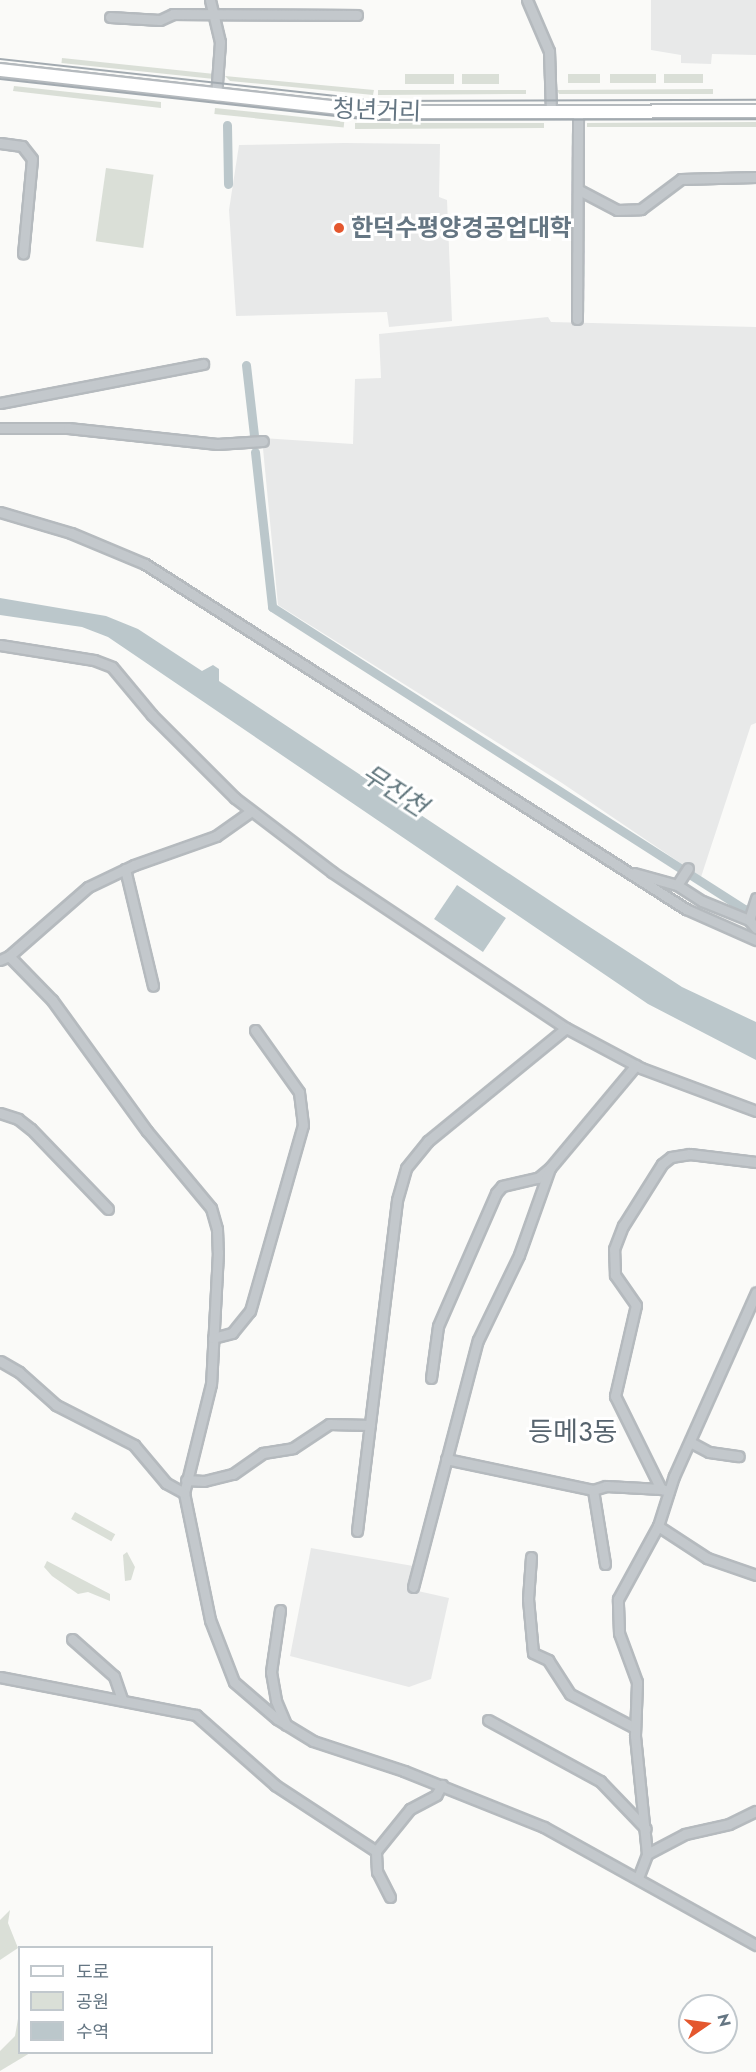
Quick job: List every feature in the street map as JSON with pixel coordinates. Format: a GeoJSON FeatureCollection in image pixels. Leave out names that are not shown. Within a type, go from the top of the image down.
{"type":"FeatureCollection","features":[{"type":"Feature","properties":{"kind":"main road","name":"청년거리"},"geometry":{"type":"LineString","coordinates":[[0,70],[374,112],[756,111]]}},
{"type":"Feature","properties":{"kind":"street"},"geometry":{"type":"LineString","coordinates":[[210,0],[220,42],[216,96]]}},
{"type":"Feature","properties":{"kind":"street"},"geometry":{"type":"LineString","coordinates":[[527,0],[549,51],[551,111]]}},
{"type":"Feature","properties":{"kind":"street"},"geometry":{"type":"LineString","coordinates":[[110,17],[160,21],[172,14],[357,15]]}},
{"type":"Feature","properties":{"kind":"street"},"geometry":{"type":"LineString","coordinates":[[577,319],[578,111]]}},
{"type":"Feature","properties":{"kind":"street"},"geometry":{"type":"LineString","coordinates":[[0,143],[22,146],[32,159],[23,254]]}},
{"type":"Feature","properties":{"kind":"street"},"geometry":{"type":"LineString","coordinates":[[579,190],[616,210],[641,209],[681,179],[756,177]]}},
{"type":"Feature","properties":{"kind":"street"},"geometry":{"type":"LineString","coordinates":[[0,404],[203,364]]}},
{"type":"Feature","properties":{"kind":"street"},"geometry":{"type":"LineString","coordinates":[[0,428],[68,428],[217,444],[263,441]]}},
{"type":"Feature","properties":{"kind":"street"},"geometry":{"type":"LineString","coordinates":[[0,512],[71,532],[145,564],[686,909],[756,940]]}},
{"type":"Feature","properties":{"kind":"street"},"geometry":{"type":"LineString","coordinates":[[0,645],[94,660],[112,667],[152,715],[250,812],[332,872],[566,1028],[636,1065],[756,1111]]}},
{"type":"Feature","properties":{"kind":"street"},"geometry":{"type":"LineString","coordinates":[[250,812],[216,836],[126,869],[88,887],[4,958],[52,1000],[147,1131],[211,1208],[218,1229],[211,1384],[184,1493],[210,1620],[234,1682],[286,1725],[347,1755],[442,1785],[544,1827],[756,1945]]}},
{"type":"Feature","properties":{"kind":"street"},"geometry":{"type":"LineString","coordinates":[[679,882],[688,868]]}},
{"type":"Feature","properties":{"kind":"street"},"geometry":{"type":"LineString","coordinates":[[126,869],[153,986]]}},
{"type":"Feature","properties":{"kind":"street"},"geometry":{"type":"LineString","coordinates":[[625,870],[679,882],[702,902],[752,910],[756,928]]}},
{"type":"Feature","properties":{"kind":"street"},"geometry":{"type":"LineString","coordinates":[[357,1532],[397,1200],[406,1168],[428,1141],[566,1028]]}},
{"type":"Feature","properties":{"kind":"street"},"geometry":{"type":"LineString","coordinates":[[213,1338],[232,1333],[250,1311],[303,1125],[299,1092],[255,1030]]}},
{"type":"Feature","properties":{"kind":"street"},"geometry":{"type":"LineString","coordinates":[[431,1378],[438,1326],[496,1192],[502,1186],[538,1178],[550,1168],[636,1065]]}},
{"type":"Feature","properties":{"kind":"street"},"geometry":{"type":"LineString","coordinates":[[0,1113],[18,1119],[31,1129],[108,1209]]}},
{"type":"Feature","properties":{"kind":"street"},"geometry":{"type":"LineString","coordinates":[[665,1490],[615,1396],[636,1305],[615,1275],[614,1249],[626,1220],[662,1164],[671,1157],[690,1154],[756,1162]]}},
{"type":"Feature","properties":{"kind":"street"},"geometry":{"type":"LineString","coordinates":[[413,1587],[478,1340],[519,1255],[550,1168]]}},
{"type":"Feature","properties":{"kind":"street"},"geometry":{"type":"LineString","coordinates":[[638,1878],[647,1854],[635,1728],[637,1682],[619,1633],[618,1599],[658,1526],[665,1490],[690,1442],[756,1293]]}},
{"type":"Feature","properties":{"kind":"street"},"geometry":{"type":"LineString","coordinates":[[0,1361],[19,1372],[57,1405],[134,1445],[166,1483],[184,1493]]}},
{"type":"Feature","properties":{"kind":"street"},"geometry":{"type":"LineString","coordinates":[[186,1480],[204,1481],[233,1474],[263,1453],[293,1448],[329,1424],[370,1425]]}},
{"type":"Feature","properties":{"kind":"street"},"geometry":{"type":"LineString","coordinates":[[690,1442],[709,1452],[739,1456]]}},
{"type":"Feature","properties":{"kind":"street"},"geometry":{"type":"LineString","coordinates":[[446,1459],[593,1490],[606,1486],[665,1490]]}},
{"type":"Feature","properties":{"kind":"street"},"geometry":{"type":"LineString","coordinates":[[593,1490],[605,1564]]}},
{"type":"Feature","properties":{"kind":"street"},"geometry":{"type":"LineString","coordinates":[[658,1526],[707,1558],[756,1575]]}},
{"type":"Feature","properties":{"kind":"street"},"geometry":{"type":"LineString","coordinates":[[531,1557],[528,1599],[533,1653],[548,1660],[570,1694],[635,1728]]}},
{"type":"Feature","properties":{"kind":"street"},"geometry":{"type":"LineString","coordinates":[[280,1610],[272,1672],[276,1701],[286,1725]]}},
{"type":"Feature","properties":{"kind":"street"},"geometry":{"type":"LineString","coordinates":[[72,1640],[114,1676],[122,1699]]}},
{"type":"Feature","properties":{"kind":"street"},"geometry":{"type":"LineString","coordinates":[[0,1677],[36,1686],[122,1699],[196,1715],[275,1785],[376,1851]]}},
{"type":"Feature","properties":{"kind":"street"},"geometry":{"type":"LineString","coordinates":[[488,1720],[600,1781],[646,1829]]}},
{"type":"Feature","properties":{"kind":"street"},"geometry":{"type":"LineString","coordinates":[[390,1897],[377,1872],[376,1851],[410,1809],[436,1795],[442,1785]]}},
{"type":"Feature","properties":{"kind":"street"},"geometry":{"type":"LineString","coordinates":[[647,1854],[685,1834],[729,1824],[756,1811]]}},
{"type":"Feature","properties":{"kind":"shaded area"},"geometry":{"type":"Polygon","coordinates":[[[651,0],[756,0],[756,55],[712,54],[711,64],[681,63],[681,55],[651,50],[651,0]]]}},
{"type":"Feature","properties":{"kind":"shaded area","name":"한덕수평양경공업대학"},"geometry":{"type":"Polygon","coordinates":[[[440,144],[439,197],[447,200],[452,321],[389,327],[387,312],[236,316],[229,210],[239,145],[440,144]]]}},
{"type":"Feature","properties":{"kind":"shaded area"},"geometry":{"type":"Polygon","coordinates":[[[548,317],[551,322],[756,327],[756,723],[751,725],[701,877],[562,783],[278,605],[262,438],[353,444],[355,379],[381,378],[379,334],[548,317]]]}},
{"type":"Feature","properties":{"kind":"shaded area"},"geometry":{"type":"Polygon","coordinates":[[[311,1548],[413,1566],[409,1589],[449,1598],[431,1679],[409,1687],[290,1656],[311,1548]]]}},
{"type":"Feature","properties":{"kind":"green space"},"geometry":{"type":"Polygon","coordinates":[[[62,58],[212,74],[212,79],[61,63],[62,58]]]}},
{"type":"Feature","properties":{"kind":"green space"},"geometry":{"type":"Polygon","coordinates":[[[405,74],[454,74],[454,84],[405,84],[405,74]]]}},
{"type":"Feature","properties":{"kind":"green space"},"geometry":{"type":"Polygon","coordinates":[[[462,74],[499,74],[499,84],[462,84],[462,74]]]}},
{"type":"Feature","properties":{"kind":"green space"},"geometry":{"type":"Polygon","coordinates":[[[568,74],[600,74],[600,83],[568,83],[568,74]]]}},
{"type":"Feature","properties":{"kind":"green space"},"geometry":{"type":"Polygon","coordinates":[[[610,74],[656,74],[656,83],[610,83],[610,74]]]}},
{"type":"Feature","properties":{"kind":"green space"},"geometry":{"type":"Polygon","coordinates":[[[664,74],[703,74],[703,83],[664,83],[664,74]]]}},
{"type":"Feature","properties":{"kind":"green space"},"geometry":{"type":"Polygon","coordinates":[[[225,76],[374,90],[373,95],[230,81],[225,76]]]}},
{"type":"Feature","properties":{"kind":"green space"},"geometry":{"type":"Polygon","coordinates":[[[14,86],[161,102],[161,108],[13,91],[14,86]]]}},
{"type":"Feature","properties":{"kind":"green space"},"geometry":{"type":"Polygon","coordinates":[[[713,89],[713,94],[559,94],[557,90],[713,89]]]}},
{"type":"Feature","properties":{"kind":"green space"},"geometry":{"type":"Polygon","coordinates":[[[378,90],[526,90],[526,94],[378,95],[378,90]]]}},
{"type":"Feature","properties":{"kind":"green space"},"geometry":{"type":"Polygon","coordinates":[[[215,108],[344,122],[344,128],[214,114],[215,108]]]}},
{"type":"Feature","properties":{"kind":"green space"},"geometry":{"type":"Polygon","coordinates":[[[756,122],[756,127],[587,127],[587,123],[756,122]]]}},
{"type":"Feature","properties":{"kind":"green space"},"geometry":{"type":"Polygon","coordinates":[[[355,123],[544,123],[544,128],[355,129],[355,123]]]}},
{"type":"Feature","properties":{"kind":"green space"},"geometry":{"type":"Polygon","coordinates":[[[106,168],[154,175],[143,248],[96,241],[106,168]]]}},
{"type":"Feature","properties":{"kind":"green space"},"geometry":{"type":"Polygon","coordinates":[[[75,1512],[115,1534],[111,1541],[71,1519],[75,1512]]]}},
{"type":"Feature","properties":{"kind":"green space"},"geometry":{"type":"Polygon","coordinates":[[[127,1552],[135,1567],[131,1580],[125,1581],[123,1555],[127,1552]]]}},
{"type":"Feature","properties":{"kind":"green space"},"geometry":{"type":"Polygon","coordinates":[[[47,1561],[110,1594],[110,1601],[88,1592],[78,1594],[52,1576],[44,1567],[47,1561]]]}},
{"type":"Feature","properties":{"kind":"green space"},"geometry":{"type":"Polygon","coordinates":[[[10,1910],[8,1923],[18,1948],[0,1960],[0,1920],[10,1910]]]}},
{"type":"Feature","properties":{"kind":"green space"},"geometry":{"type":"Polygon","coordinates":[[[18,2019],[18,2054],[28,2054],[0,2071],[0,2051],[15,2036],[18,2019]]]}},
{"type":"Feature","properties":{"kind":"water"},"geometry":{"type":"Polygon","coordinates":[[[0,598],[106,616],[138,629],[202,671],[213,665],[219,669],[219,681],[579,920],[682,987],[756,1022],[756,1060],[648,1004],[108,637],[82,627],[0,615],[0,598]]]}},
{"type":"Feature","properties":{"kind":"water"},"geometry":{"type":"Polygon","coordinates":[[[457,885],[506,918],[483,952],[434,919],[457,885]]]}},
{"type":"Feature","properties":{"kind":"waterway"},"geometry":{"type":"LineString","coordinates":[[227,125],[228,184]]}},
{"type":"Feature","properties":{"kind":"waterway"},"geometry":{"type":"LineString","coordinates":[[246,365],[254,435]]}},
{"type":"Feature","properties":{"kind":"waterway"},"geometry":{"type":"LineString","coordinates":[[255,452],[272,607],[744,909],[756,913]]}},
{"type":"Feature","properties":{"kind":"tram line"},"geometry":{"type":"LineString","coordinates":[[0,59],[379,101],[756,100]]}},
{"type":"Feature","properties":{"kind":"tram line"},"geometry":{"type":"LineString","coordinates":[[0,79],[374,120],[756,119]]}},
{"type":"Feature","properties":{"kind":"place","name":"한덕수평양경공업대학"},"geometry":{"type":"Point","coordinates":[339,228]}},
{"type":"Feature","properties":{"kind":"district","name":"등메3동"},"geometry":{"type":"Point","coordinates":[573,1432]}},
{"type":"Feature","properties":{"kind":"water label","name":"무진천"},"geometry":{"type":"Point","coordinates":[394,791]}}]}
